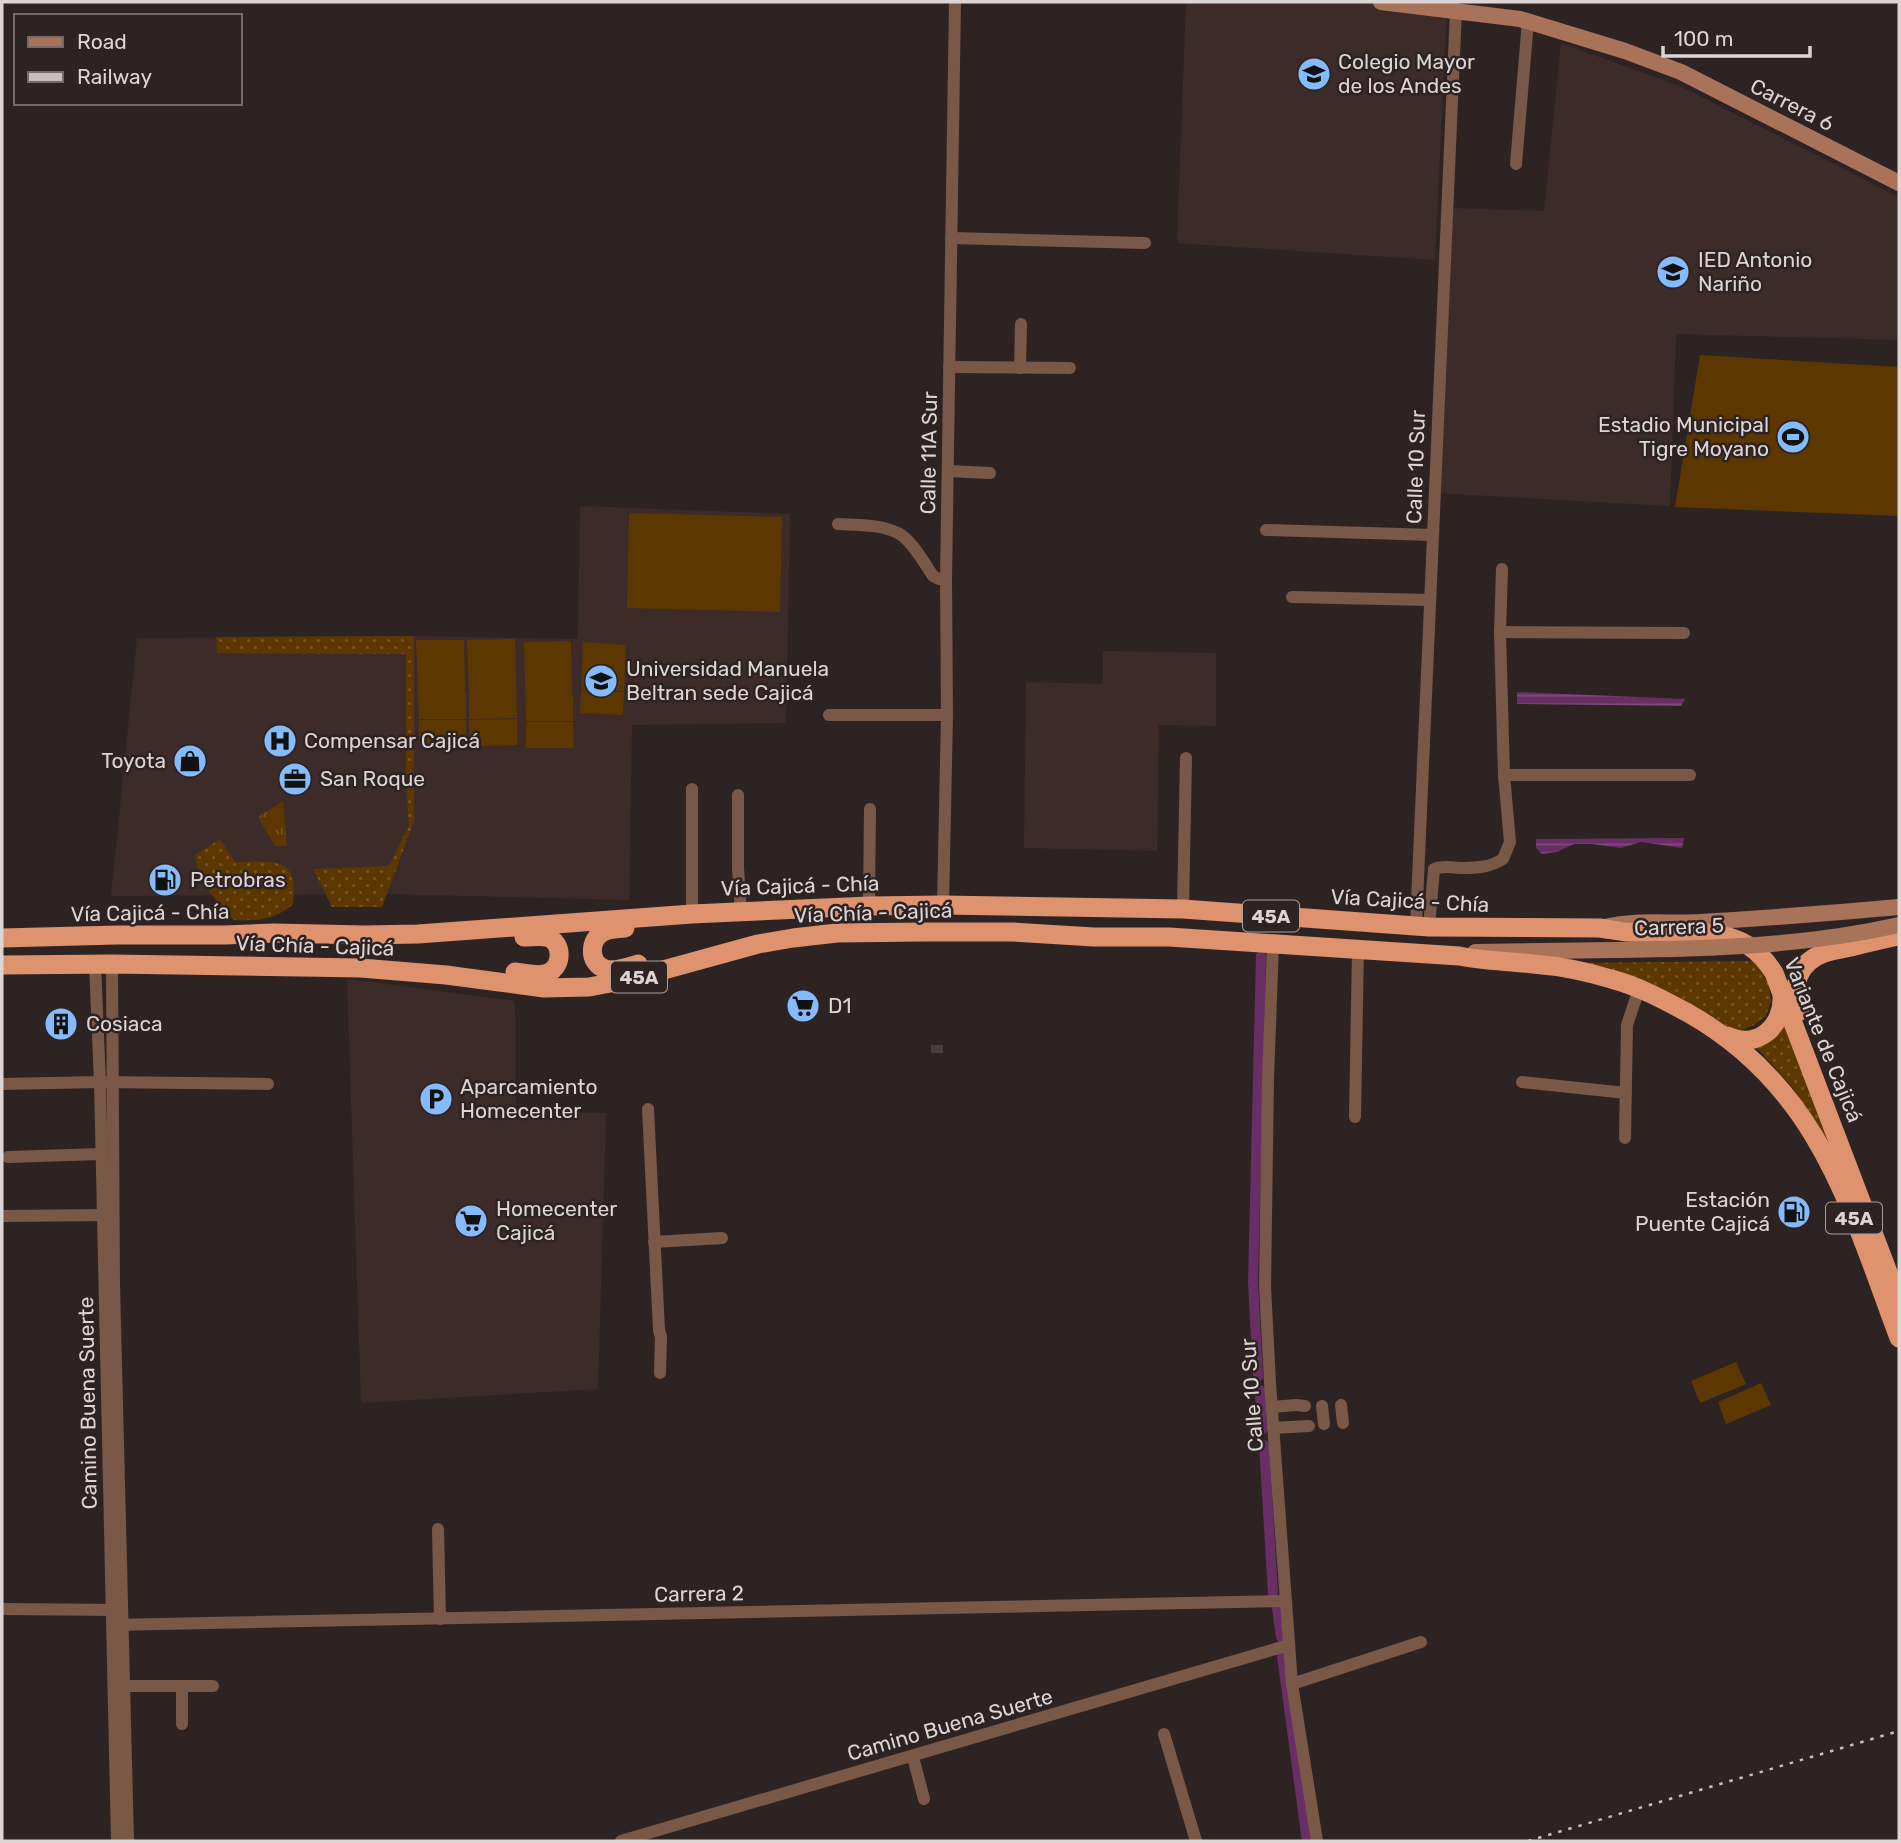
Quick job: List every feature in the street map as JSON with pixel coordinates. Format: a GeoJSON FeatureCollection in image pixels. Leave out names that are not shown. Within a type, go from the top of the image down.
{"type":"FeatureCollection","features":[{"type":"Feature","properties":{"kind":"highway","name":"Vía Cajicá - Chía"},"geometry":{"type":"LineString","coordinates":[[2,938],[274,933],[418,934],[685,914],[943,905],[1183,909],[1423,927],[1599,928]]}},
{"type":"Feature","properties":{"kind":"highway"},"geometry":{"type":"LineString","coordinates":[[685,914],[666,924],[602,932],[595,939],[592,955],[605,969],[618,969],[695,950],[719,955]]}},
{"type":"Feature","properties":{"kind":"highway","name":"Variante de Cajicá"},"geometry":{"type":"LineString","coordinates":[[1599,928],[1623,932],[1692,933],[1732,937],[1748,944],[1764,957],[1782,990],[1899,1301]]}},
{"type":"Feature","properties":{"kind":"highway","name":"Vía Chía - Cajicá"},"geometry":{"type":"LineString","coordinates":[[2,965],[362,968],[446,975],[544,988],[589,987],[627,980],[758,944],[837,933],[1013,932],[1094,937],[1169,937],[1459,956]]}},
{"type":"Feature","properties":{"kind":"highway"},"geometry":{"type":"LineString","coordinates":[[335,935],[353,945],[548,937],[559,951],[559,961],[547,974],[473,966],[446,975]]}},
{"type":"Feature","properties":{"kind":"highway"},"geometry":{"type":"LineString","coordinates":[[1817,1083],[1814,1052],[1795,998],[1800,973],[1808,962],[1824,953],[1899,936]]}},
{"type":"Feature","properties":{"kind":"highway","name":"Variante de Cajicá"},"geometry":{"type":"LineString","coordinates":[[1459,956],[1476,960],[1559,967],[1613,979],[1670,1003],[1720,1033],[1760,1066],[1778,1084],[1822,1149],[1851,1210],[1899,1338]]}},
{"type":"Feature","properties":{"kind":"highway"},"geometry":{"type":"LineString","coordinates":[[1720,1033],[1735,1040],[1751,1040],[1766,1034],[1778,1022],[1783,1006],[1782,990]]}},
{"type":"Feature","properties":{"kind":"main road","name":"Carrera 6"},"geometry":{"type":"LineString","coordinates":[[1381,2],[1528,21],[1625,51],[1681,72],[1899,183]]}},
{"type":"Feature","properties":{"kind":"main road","name":"Carrera 5"},"geometry":{"type":"LineString","coordinates":[[1599,928],[1624,922],[1698,922],[1899,907]]}},
{"type":"Feature","properties":{"kind":"main road","name":"Carrera 5"},"geometry":{"type":"LineString","coordinates":[[1459,956],[1477,951],[1684,950],[1755,946],[1825,938],[1899,925]]}},
{"type":"Feature","properties":{"kind":"street","name":"Calle 11A Sur"},"geometry":{"type":"LineString","coordinates":[[943,905],[955,2]]}},
{"type":"Feature","properties":{"kind":"street","name":"Calle 10 Sur"},"geometry":{"type":"LineString","coordinates":[[1423,927],[1430,600],[1456,10]]}},
{"type":"Feature","properties":{"kind":"street"},"geometry":{"type":"LineString","coordinates":[[1516,164],[1528,21]]}},
{"type":"Feature","properties":{"kind":"street"},"geometry":{"type":"LineString","coordinates":[[951,239],[1145,243]]}},
{"type":"Feature","properties":{"kind":"street"},"geometry":{"type":"LineString","coordinates":[[1020,368],[1021,324]]}},
{"type":"Feature","properties":{"kind":"street"},"geometry":{"type":"LineString","coordinates":[[949,367],[1070,368]]}},
{"type":"Feature","properties":{"kind":"street"},"geometry":{"type":"LineString","coordinates":[[948,471],[990,473]]}},
{"type":"Feature","properties":{"kind":"street"},"geometry":{"type":"LineString","coordinates":[[838,524],[870,525],[899,533],[933,576],[946,579]]}},
{"type":"Feature","properties":{"kind":"street"},"geometry":{"type":"LineString","coordinates":[[1266,530],[1433,535]]}},
{"type":"Feature","properties":{"kind":"street"},"geometry":{"type":"LineString","coordinates":[[1423,927],[1434,869],[1446,866],[1490,867],[1503,859],[1510,842],[1504,775],[1500,632],[1502,569]]}},
{"type":"Feature","properties":{"kind":"street"},"geometry":{"type":"LineString","coordinates":[[1292,597],[1430,600]]}},
{"type":"Feature","properties":{"kind":"street"},"geometry":{"type":"LineString","coordinates":[[1500,632],[1684,633]]}},
{"type":"Feature","properties":{"kind":"street"},"geometry":{"type":"LineString","coordinates":[[829,715],[947,715]]}},
{"type":"Feature","properties":{"kind":"street"},"geometry":{"type":"LineString","coordinates":[[1183,909],[1186,758]]}},
{"type":"Feature","properties":{"kind":"street"},"geometry":{"type":"LineString","coordinates":[[1504,775],[1690,775]]}},
{"type":"Feature","properties":{"kind":"street"},"geometry":{"type":"LineString","coordinates":[[685,914],[692,789]]}},
{"type":"Feature","properties":{"kind":"street"},"geometry":{"type":"LineString","coordinates":[[738,795],[741,911]]}},
{"type":"Feature","properties":{"kind":"street"},"geometry":{"type":"LineString","coordinates":[[869,906],[870,809]]}},
{"type":"Feature","properties":{"kind":"street","name":"Calle 10 Sur"},"geometry":{"type":"LineString","coordinates":[[1273,944],[1265,1286],[1292,1684],[1317,1841]]}},
{"type":"Feature","properties":{"kind":"street"},"geometry":{"type":"LineString","coordinates":[[1355,1117],[1358,949]]}},
{"type":"Feature","properties":{"kind":"street","name":"Camino Buena Suerte"},"geometry":{"type":"LineString","coordinates":[[103,964],[121,1784],[117,1841]]}},
{"type":"Feature","properties":{"kind":"street"},"geometry":{"type":"LineString","coordinates":[[1625,1138],[1627,1025],[1639,989]]}},
{"type":"Feature","properties":{"kind":"street"},"geometry":{"type":"LineString","coordinates":[[1522,1082],[1626,1093]]}},
{"type":"Feature","properties":{"kind":"street","name":"Camino Buena Suerte"},"geometry":{"type":"LineString","coordinates":[[106,1083],[101,1154],[108,1215]]}},
{"type":"Feature","properties":{"kind":"street"},"geometry":{"type":"LineString","coordinates":[[2,1084],[268,1084]]}},
{"type":"Feature","properties":{"kind":"street"},"geometry":{"type":"LineString","coordinates":[[648,1109],[660,1373]]}},
{"type":"Feature","properties":{"kind":"street"},"geometry":{"type":"LineString","coordinates":[[8,1157],[101,1154]]}},
{"type":"Feature","properties":{"kind":"street"},"geometry":{"type":"LineString","coordinates":[[2,1216],[108,1215]]}},
{"type":"Feature","properties":{"kind":"street"},"geometry":{"type":"LineString","coordinates":[[654,1242],[722,1238]]}},
{"type":"Feature","properties":{"kind":"street"},"geometry":{"type":"LineString","coordinates":[[1272,1406],[1300,1405],[1304,1426],[1273,1428]]}},
{"type":"Feature","properties":{"kind":"street"},"geometry":{"type":"LineString","coordinates":[[1322,1405],[1324,1424]]}},
{"type":"Feature","properties":{"kind":"street"},"geometry":{"type":"LineString","coordinates":[[1342,1405],[1343,1423]]}},
{"type":"Feature","properties":{"kind":"street"},"geometry":{"type":"LineString","coordinates":[[438,1529],[440,1619]]}},
{"type":"Feature","properties":{"kind":"street","name":"Carrera 2"},"geometry":{"type":"LineString","coordinates":[[118,1626],[1286,1601]]}},
{"type":"Feature","properties":{"kind":"street"},"geometry":{"type":"LineString","coordinates":[[2,1609],[117,1610]]}},
{"type":"Feature","properties":{"kind":"street"},"geometry":{"type":"LineString","coordinates":[[1292,1684],[1421,1642]]}},
{"type":"Feature","properties":{"kind":"street","name":"Camino Buena Suerte"},"geometry":{"type":"LineString","coordinates":[[621,1841],[1289,1645]]}},
{"type":"Feature","properties":{"kind":"street"},"geometry":{"type":"LineString","coordinates":[[119,1686],[213,1686]]}},
{"type":"Feature","properties":{"kind":"street"},"geometry":{"type":"LineString","coordinates":[[182,1687],[183,1724]]}},
{"type":"Feature","properties":{"kind":"street"},"geometry":{"type":"LineString","coordinates":[[1164,1734],[1196,1841]]}},
{"type":"Feature","properties":{"kind":"street"},"geometry":{"type":"LineString","coordinates":[[914,1757],[924,1798]]}},
{"type":"Feature","properties":{"kind":"street","name":"Camino Buena Suerte"},"geometry":{"type":"LineString","coordinates":[[121,1784],[128,1841]]}},
{"type":"Feature","properties":{"kind":"shaded area","name":"Colegio Mayor de los Andes"},"geometry":{"type":"Polygon","coordinates":[[[1186,2],[1363,2],[1447,7],[1435,260],[1177,243],[1186,2]]]}},
{"type":"Feature","properties":{"kind":"shaded area","name":"IED Antonio Nariño"},"geometry":{"type":"Polygon","coordinates":[[[1561,43],[1682,87],[1899,197],[1899,340],[1676,334],[1670,506],[1436,493],[1450,208],[1544,211],[1561,43]]]}},
{"type":"Feature","properties":{"kind":"shaded area"},"geometry":{"type":"Polygon","coordinates":[[[580,506],[790,514],[786,723],[632,725],[629,900],[386,894],[111,896],[137,638],[414,636],[578,639],[580,506]]]}},
{"type":"Feature","properties":{"kind":"shaded area"},"geometry":{"type":"Polygon","coordinates":[[[1103,651],[1216,653],[1216,726],[1159,725],[1157,851],[1024,848],[1026,682],[1103,684],[1103,651]]]}},
{"type":"Feature","properties":{"kind":"shaded area"},"geometry":{"type":"Polygon","coordinates":[[[1517,692],[1685,699],[1681,706],[1517,704],[1517,692]]]}},
{"type":"Feature","properties":{"kind":"shaded area"},"geometry":{"type":"Polygon","coordinates":[[[1684,838],[1682,848],[1641,842],[1621,848],[1574,844],[1557,852],[1542,854],[1536,848],[1536,839],[1684,838]]]}},
{"type":"Feature","properties":{"kind":"shaded area"},"geometry":{"type":"Polygon","coordinates":[[[347,979],[515,1001],[516,1111],[606,1113],[598,1389],[361,1403],[347,979]]]}},
{"type":"Feature","properties":{"kind":"green space","name":"Estadio Municipal Tigre Moyano"},"geometry":{"type":"Polygon","coordinates":[[[1700,355],[1899,367],[1899,516],[1675,507],[1700,355]]]}},
{"type":"Feature","properties":{"kind":"green space"},"geometry":{"type":"Polygon","coordinates":[[[629,513],[782,517],[780,612],[627,608],[629,513]]]}},
{"type":"Feature","properties":{"kind":"green space"},"geometry":{"type":"Polygon","coordinates":[[[414,636],[414,821],[382,907],[332,907],[313,869],[389,866],[409,825],[406,787],[406,654],[217,653],[216,637],[414,636]]]}},
{"type":"Feature","properties":{"kind":"green space"},"geometry":{"type":"Polygon","coordinates":[[[515,639],[517,718],[469,719],[471,692],[467,640],[515,639]]]}},
{"type":"Feature","properties":{"kind":"green space"},"geometry":{"type":"Polygon","coordinates":[[[416,640],[464,640],[466,719],[419,719],[416,640]]]}},
{"type":"Feature","properties":{"kind":"green space"},"geometry":{"type":"Polygon","coordinates":[[[571,641],[572,694],[567,694],[573,695],[573,721],[526,721],[524,642],[571,641]]]}},
{"type":"Feature","properties":{"kind":"green space"},"geometry":{"type":"Polygon","coordinates":[[[583,642],[626,645],[624,691],[581,689],[583,642]]]}},
{"type":"Feature","properties":{"kind":"green space"},"geometry":{"type":"Polygon","coordinates":[[[581,690],[624,692],[623,715],[580,713],[581,690]]]}},
{"type":"Feature","properties":{"kind":"green space"},"geometry":{"type":"Polygon","coordinates":[[[517,719],[517,745],[470,746],[469,720],[517,719]]]}},
{"type":"Feature","properties":{"kind":"green space"},"geometry":{"type":"Polygon","coordinates":[[[419,720],[466,720],[466,746],[419,746],[419,720]]]}},
{"type":"Feature","properties":{"kind":"green space"},"geometry":{"type":"Polygon","coordinates":[[[526,722],[573,722],[574,748],[526,748],[526,722]]]}},
{"type":"Feature","properties":{"kind":"green space"},"geometry":{"type":"Polygon","coordinates":[[[283,801],[287,846],[275,846],[258,817],[283,801]]]}},
{"type":"Feature","properties":{"kind":"green space"},"geometry":{"type":"Polygon","coordinates":[[[220,839],[235,862],[272,862],[287,869],[292,876],[293,904],[280,913],[265,918],[234,920],[209,890],[200,874],[195,855],[220,839]]]}},
{"type":"Feature","properties":{"kind":"green space"},"geometry":{"type":"Polygon","coordinates":[[[1754,961],[1769,985],[1771,1001],[1766,1016],[1743,1030],[1730,1029],[1712,1016],[1574,963],[1754,961]]]}},
{"type":"Feature","properties":{"kind":"green space"},"geometry":{"type":"Polygon","coordinates":[[[1784,1025],[1836,1158],[1793,1088],[1757,1048],[1784,1025]]]}},
{"type":"Feature","properties":{"kind":"green space"},"geometry":{"type":"Polygon","coordinates":[[[1736,1362],[1746,1384],[1700,1403],[1691,1381],[1736,1362]]]}},
{"type":"Feature","properties":{"kind":"green space"},"geometry":{"type":"Polygon","coordinates":[[[1761,1383],[1771,1405],[1726,1424],[1718,1402],[1761,1383]]]}},
{"type":"Feature","properties":{"kind":"waterway"},"geometry":{"type":"LineString","coordinates":[[1258,1377],[1253,1282],[1261,956]]}},
{"type":"Feature","properties":{"kind":"waterway"},"geometry":{"type":"LineString","coordinates":[[1260,1390],[1262,1430]]}},
{"type":"Feature","properties":{"kind":"waterway"},"geometry":{"type":"LineString","coordinates":[[1264,1445],[1273,1593]]}},
{"type":"Feature","properties":{"kind":"waterway"},"geometry":{"type":"LineString","coordinates":[[1277,1608],[1281,1637]]}},
{"type":"Feature","properties":{"kind":"waterway"},"geometry":{"type":"LineString","coordinates":[[1282,1656],[1307,1841]]}},
{"type":"Feature","properties":{"kind":"tunnel"},"geometry":{"type":"LineString","coordinates":[[937,1045],[937,1053]]}},
{"type":"Feature","properties":{"kind":"railway"},"geometry":{"type":"LineString","coordinates":[[1528,1841],[1899,1731]]}},
{"type":"Feature","properties":{"kind":"place","name":"Colegio Mayor de los Andes"},"geometry":{"type":"Point","coordinates":[1314,74]}},
{"type":"Feature","properties":{"kind":"place","name":"IED Antonio Nariño"},"geometry":{"type":"Point","coordinates":[1673,272]}},
{"type":"Feature","properties":{"kind":"place","name":"Estadio Municipal Tigre Moyano"},"geometry":{"type":"Point","coordinates":[1793,437]}},
{"type":"Feature","properties":{"kind":"place","name":"Universidad Manuela Beltran sede Cajicá"},"geometry":{"type":"Point","coordinates":[601,681]}},
{"type":"Feature","properties":{"kind":"place","name":"Compensar Cajicá"},"geometry":{"type":"Point","coordinates":[280,741]}},
{"type":"Feature","properties":{"kind":"place","name":"Toyota"},"geometry":{"type":"Point","coordinates":[190,761]}},
{"type":"Feature","properties":{"kind":"place","name":"San Roque"},"geometry":{"type":"Point","coordinates":[295,779]}},
{"type":"Feature","properties":{"kind":"place","name":"Petrobras"},"geometry":{"type":"Point","coordinates":[165,880]}},
{"type":"Feature","properties":{"kind":"place","name":"D1"},"geometry":{"type":"Point","coordinates":[803,1006]}},
{"type":"Feature","properties":{"kind":"place","name":"Cosiaca"},"geometry":{"type":"Point","coordinates":[61,1024]}},
{"type":"Feature","properties":{"kind":"place","name":"Aparcamiento Homecenter"},"geometry":{"type":"Point","coordinates":[436,1099]}},
{"type":"Feature","properties":{"kind":"place","name":"Estación Puente Cajicá"},"geometry":{"type":"Point","coordinates":[1794,1212]}},
{"type":"Feature","properties":{"kind":"place","name":"Homecenter Cajicá"},"geometry":{"type":"Point","coordinates":[471,1221]}}]}
